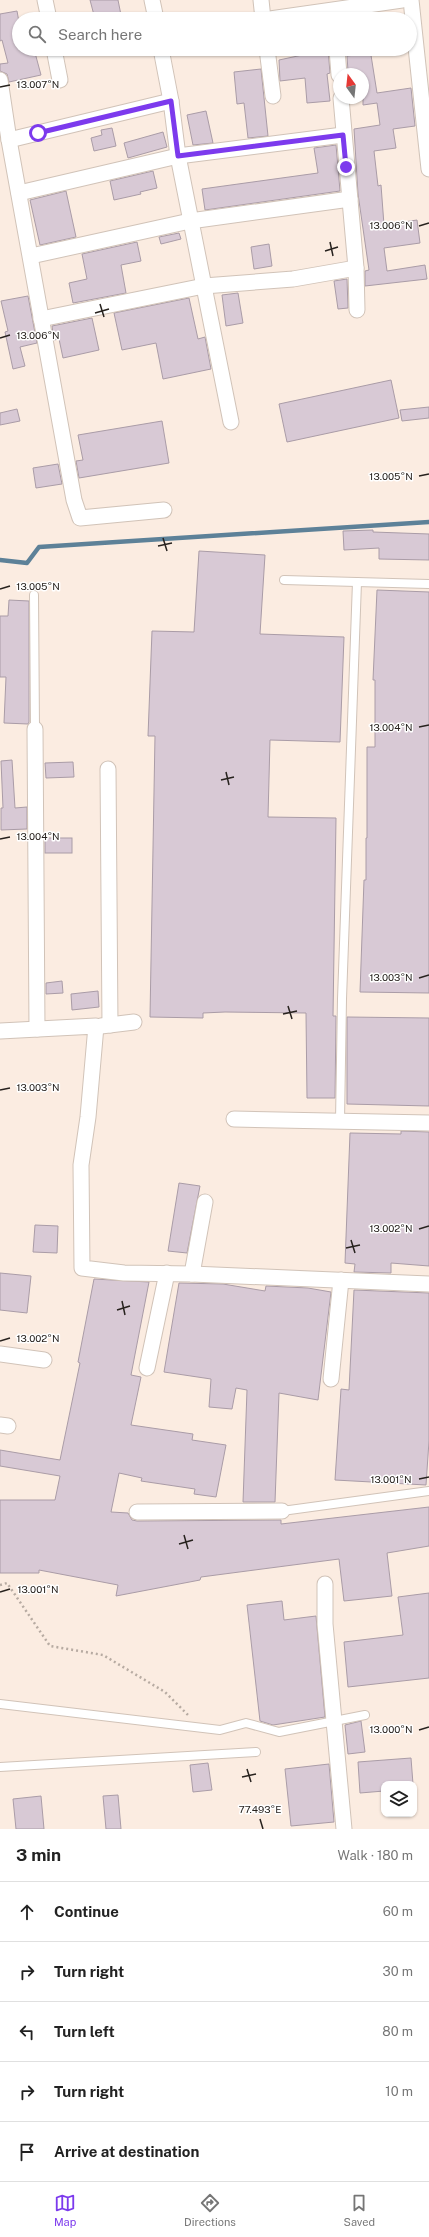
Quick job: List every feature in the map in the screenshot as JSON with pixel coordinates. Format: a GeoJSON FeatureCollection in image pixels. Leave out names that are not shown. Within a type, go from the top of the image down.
{"type":"FeatureCollection","features":[{"type":"Feature","properties":{"kind":"street"},"geometry":{"type":"LineString","coordinates":[[45,0],[48,12]]}},
{"type":"Feature","properties":{"kind":"street"},"geometry":{"type":"LineString","coordinates":[[152,0],[155,12]]}},
{"type":"Feature","properties":{"kind":"street"},"geometry":{"type":"LineString","coordinates":[[261,0],[263,12]]}},
{"type":"Feature","properties":{"kind":"street"},"geometry":{"type":"LineString","coordinates":[[320,12],[402,0]]}},
{"type":"Feature","properties":{"kind":"street"},"geometry":{"type":"LineString","coordinates":[[411,0],[412,12]]}},
{"type":"Feature","properties":{"kind":"street"},"geometry":{"type":"LineString","coordinates":[[55,56],[60,80]]}},
{"type":"Feature","properties":{"kind":"street"},"geometry":{"type":"LineString","coordinates":[[163,56],[178,156],[231,422]]}},
{"type":"Feature","properties":{"kind":"street"},"geometry":{"type":"LineString","coordinates":[[268,56],[273,96]]}},
{"type":"Feature","properties":{"kind":"street"},"geometry":{"type":"LineString","coordinates":[[338,56],[338,68]]}},
{"type":"Feature","properties":{"kind":"street"},"geometry":{"type":"LineString","coordinates":[[417,56],[429,169]]}},
{"type":"Feature","properties":{"kind":"street"},"geometry":{"type":"LineString","coordinates":[[0,80],[9,140],[74,500],[80,518],[164,510]]}},
{"type":"Feature","properties":{"kind":"street"},"geometry":{"type":"LineString","coordinates":[[9,140],[171,101]]}},
{"type":"Feature","properties":{"kind":"street"},"geometry":{"type":"LineString","coordinates":[[341,104],[356,268],[357,310]]}},
{"type":"Feature","properties":{"kind":"street"},"geometry":{"type":"LineString","coordinates":[[19,193],[178,156],[343,135]]}},
{"type":"Feature","properties":{"kind":"street"},"geometry":{"type":"LineString","coordinates":[[31,256],[190,220],[350,199]]}},
{"type":"Feature","properties":{"kind":"street"},"geometry":{"type":"LineString","coordinates":[[41,319],[204,286],[294,279],[356,268]]}},
{"type":"Feature","properties":{"kind":"street"},"geometry":{"type":"LineString","coordinates":[[36,729],[37,1029]]}},
{"type":"Feature","properties":{"kind":"street"},"geometry":{"type":"LineString","coordinates":[[108,769],[103,1025],[81,1165],[82,1268],[124,1273],[168,1273],[429,1284]]}},
{"type":"Feature","properties":{"kind":"street"},"geometry":{"type":"LineString","coordinates":[[0,1031],[134,1022]]}},
{"type":"Feature","properties":{"kind":"street"},"geometry":{"type":"LineString","coordinates":[[234,1119],[429,1123]]}},
{"type":"Feature","properties":{"kind":"street"},"geometry":{"type":"LineString","coordinates":[[192,1274],[205,1202]]}},
{"type":"Feature","properties":{"kind":"street"},"geometry":{"type":"LineString","coordinates":[[148,1368],[168,1273]]}},
{"type":"Feature","properties":{"kind":"street"},"geometry":{"type":"LineString","coordinates":[[331,1379],[341,1280]]}},
{"type":"Feature","properties":{"kind":"street"},"geometry":{"type":"LineString","coordinates":[[0,1354],[44,1360]]}},
{"type":"Feature","properties":{"kind":"street"},"geometry":{"type":"LineString","coordinates":[[137,1512],[282,1510]]}},
{"type":"Feature","properties":{"kind":"street"},"geometry":{"type":"LineString","coordinates":[[325,1584],[325,1624],[344,1829]]}},
{"type":"Feature","properties":{"kind":"lane"},"geometry":{"type":"LineString","coordinates":[[284,580],[429,584]]}},
{"type":"Feature","properties":{"kind":"lane"},"geometry":{"type":"LineString","coordinates":[[340,1121],[342,991],[357,582]]}},
{"type":"Feature","properties":{"kind":"lane"},"geometry":{"type":"LineString","coordinates":[[34,595],[36,729]]}},
{"type":"Feature","properties":{"kind":"lane"},"geometry":{"type":"LineString","coordinates":[[282,1510],[429,1491]]}},
{"type":"Feature","properties":{"kind":"lane"},"geometry":{"type":"LineString","coordinates":[[0,1704],[220,1730],[246,1723],[279,1732],[365,1716]]}},
{"type":"Feature","properties":{"kind":"lane"},"geometry":{"type":"LineString","coordinates":[[0,1767],[256,1752]]}},
{"type":"Feature","properties":{"kind":"path"},"geometry":{"type":"LineString","coordinates":[[0,1585],[7,1583],[50,1646],[103,1655],[165,1692],[191,1718]]}},
{"type":"Feature","properties":{"kind":"building"},"geometry":{"type":"Polygon","coordinates":[[[90,0],[118,0],[120,12],[93,12],[90,0]]]}},
{"type":"Feature","properties":{"kind":"building"},"geometry":{"type":"Polygon","coordinates":[[[17,11],[12,12],[12,56],[36,56],[41,75],[9,82],[7,74],[0,71],[0,64],[8,63],[2,40],[0,41],[0,14],[17,11]]]}},
{"type":"Feature","properties":{"kind":"building"},"geometry":{"type":"Polygon","coordinates":[[[298,56],[329,56],[330,73],[327,74],[330,101],[307,103],[305,78],[280,81],[279,60],[298,56]]]}},
{"type":"Feature","properties":{"kind":"building"},"geometry":{"type":"Polygon","coordinates":[[[347,56],[371,56],[377,93],[411,88],[415,126],[393,129],[396,148],[374,151],[378,186],[381,185],[384,225],[417,220],[420,243],[384,248],[387,271],[425,265],[427,279],[365,286],[365,271],[369,270],[358,194],[354,129],[380,125],[377,103],[363,105],[369,104],[369,68],[348,68],[347,56]]]}},
{"type":"Feature","properties":{"kind":"building"},"geometry":{"type":"Polygon","coordinates":[[[261,69],[268,136],[248,138],[244,103],[237,104],[234,72],[261,69]]]}},
{"type":"Feature","properties":{"kind":"building"},"geometry":{"type":"Polygon","coordinates":[[[206,111],[213,143],[193,145],[187,115],[206,111]]]}},
{"type":"Feature","properties":{"kind":"building"},"geometry":{"type":"Polygon","coordinates":[[[112,128],[116,146],[94,151],[91,138],[102,135],[101,130],[112,128]]]}},
{"type":"Feature","properties":{"kind":"building"},"geometry":{"type":"Polygon","coordinates":[[[163,132],[167,147],[128,158],[124,143],[163,132]]]}},
{"type":"Feature","properties":{"kind":"building"},"geometry":{"type":"Polygon","coordinates":[[[336,145],[340,191],[205,210],[202,189],[318,173],[314,148],[336,145]]]}},
{"type":"Feature","properties":{"kind":"building"},"geometry":{"type":"Polygon","coordinates":[[[153,171],[157,188],[140,192],[141,194],[114,200],[110,181],[153,171]]]}},
{"type":"Feature","properties":{"kind":"building"},"geometry":{"type":"Polygon","coordinates":[[[66,191],[76,237],[40,245],[30,200],[66,191]]]}},
{"type":"Feature","properties":{"kind":"building"},"geometry":{"type":"Polygon","coordinates":[[[179,233],[181,239],[161,244],[159,237],[179,233]]]}},
{"type":"Feature","properties":{"kind":"building"},"geometry":{"type":"Polygon","coordinates":[[[137,242],[141,261],[121,265],[126,293],[73,303],[69,283],[87,279],[82,254],[137,242]]]}},
{"type":"Feature","properties":{"kind":"building"},"geometry":{"type":"Polygon","coordinates":[[[269,244],[272,266],[254,269],[251,247],[269,244]]]}},
{"type":"Feature","properties":{"kind":"building"},"geometry":{"type":"Polygon","coordinates":[[[347,279],[348,308],[338,309],[334,281],[347,279]]]}},
{"type":"Feature","properties":{"kind":"building"},"geometry":{"type":"Polygon","coordinates":[[[238,293],[243,323],[226,326],[222,295],[238,293]]]}},
{"type":"Feature","properties":{"kind":"building"},"geometry":{"type":"Polygon","coordinates":[[[28,296],[37,343],[20,347],[25,366],[13,369],[5,332],[8,331],[1,301],[28,296]]]}},
{"type":"Feature","properties":{"kind":"building"},"geometry":{"type":"Polygon","coordinates":[[[189,298],[198,339],[205,337],[211,369],[163,379],[156,343],[122,350],[114,313],[189,298]]]}},
{"type":"Feature","properties":{"kind":"building"},"geometry":{"type":"Polygon","coordinates":[[[92,318],[99,350],[63,358],[59,339],[54,340],[52,326],[92,318]]]}},
{"type":"Feature","properties":{"kind":"building"},"geometry":{"type":"Polygon","coordinates":[[[391,380],[399,418],[287,442],[279,404],[391,380]]]}},
{"type":"Feature","properties":{"kind":"building"},"geometry":{"type":"Polygon","coordinates":[[[429,407],[429,418],[402,421],[400,410],[429,407]]]}},
{"type":"Feature","properties":{"kind":"building"},"geometry":{"type":"Polygon","coordinates":[[[17,409],[20,421],[0,425],[0,413],[17,409]]]}},
{"type":"Feature","properties":{"kind":"building"},"geometry":{"type":"Polygon","coordinates":[[[162,421],[169,463],[79,478],[76,461],[83,460],[78,435],[162,421]]]}},
{"type":"Feature","properties":{"kind":"building"},"geometry":{"type":"Polygon","coordinates":[[[58,464],[62,484],[36,488],[33,468],[58,464]]]}},
{"type":"Feature","properties":{"kind":"building"},"geometry":{"type":"Polygon","coordinates":[[[373,530],[373,532],[429,534],[429,560],[379,559],[379,548],[344,550],[343,531],[373,530]]]}},
{"type":"Feature","properties":{"kind":"building"},"geometry":{"type":"Polygon","coordinates":[[[199,551],[265,555],[260,634],[344,637],[340,742],[270,740],[268,817],[336,818],[333,1016],[336,1016],[335,1098],[307,1098],[306,1013],[225,1012],[203,1013],[203,1018],[150,1017],[155,736],[148,736],[152,631],[194,632],[199,551]]]}},
{"type":"Feature","properties":{"kind":"building"},"geometry":{"type":"Polygon","coordinates":[[[377,590],[429,592],[429,993],[360,992],[364,880],[366,880],[367,747],[375,747],[375,680],[373,680],[377,590]]]}},
{"type":"Feature","properties":{"kind":"building"},"geometry":{"type":"Polygon","coordinates":[[[9,600],[29,601],[28,724],[4,723],[6,677],[0,677],[0,616],[8,616],[9,600]]]}},
{"type":"Feature","properties":{"kind":"building"},"geometry":{"type":"Polygon","coordinates":[[[12,760],[15,808],[27,807],[27,829],[1,830],[1,808],[3,808],[1,761],[12,760]]]}},
{"type":"Feature","properties":{"kind":"building"},"geometry":{"type":"Polygon","coordinates":[[[73,762],[74,777],[46,778],[45,763],[73,762]]]}},
{"type":"Feature","properties":{"kind":"building"},"geometry":{"type":"Polygon","coordinates":[[[45,838],[72,838],[72,853],[45,853],[45,838]]]}},
{"type":"Feature","properties":{"kind":"building"},"geometry":{"type":"Polygon","coordinates":[[[62,981],[63,993],[46,994],[46,983],[62,981]]]}},
{"type":"Feature","properties":{"kind":"building"},"geometry":{"type":"Polygon","coordinates":[[[98,991],[99,1007],[72,1010],[71,994],[98,991]]]}},
{"type":"Feature","properties":{"kind":"building"},"geometry":{"type":"Polygon","coordinates":[[[347,1017],[429,1018],[429,1106],[347,1104],[347,1017]]]}},
{"type":"Feature","properties":{"kind":"building"},"geometry":{"type":"Polygon","coordinates":[[[401,1131],[429,1132],[429,1266],[391,1263],[391,1273],[354,1272],[355,1264],[345,1263],[350,1133],[401,1134],[401,1131]]]}},
{"type":"Feature","properties":{"kind":"building"},"geometry":{"type":"Polygon","coordinates":[[[179,1183],[200,1186],[187,1253],[168,1251],[179,1183]]]}},
{"type":"Feature","properties":{"kind":"building"},"geometry":{"type":"Polygon","coordinates":[[[35,1225],[58,1226],[57,1253],[33,1252],[35,1225]]]}},
{"type":"Feature","properties":{"kind":"building"},"geometry":{"type":"Polygon","coordinates":[[[0,1273],[31,1276],[27,1313],[0,1310],[0,1273]]]}},
{"type":"Feature","properties":{"kind":"building"},"geometry":{"type":"Polygon","coordinates":[[[94,1279],[149,1282],[131,1375],[141,1377],[131,1425],[193,1434],[192,1440],[226,1445],[216,1497],[194,1494],[195,1489],[141,1481],[142,1478],[119,1473],[111,1512],[128,1513],[132,1520],[137,1521],[281,1520],[281,1524],[429,1507],[429,1546],[387,1553],[392,1596],[344,1601],[339,1559],[201,1577],[200,1580],[116,1596],[118,1585],[39,1570],[39,1573],[0,1573],[0,1500],[55,1500],[60,1476],[0,1466],[0,1450],[60,1460],[80,1363],[78,1362],[94,1279]]]}},
{"type":"Feature","properties":{"kind":"building"},"geometry":{"type":"Polygon","coordinates":[[[179,1283],[223,1284],[265,1291],[266,1286],[308,1288],[331,1292],[318,1400],[279,1393],[275,1502],[243,1502],[247,1390],[236,1388],[232,1409],[209,1407],[211,1379],[164,1372],[179,1283]]]}},
{"type":"Feature","properties":{"kind":"building"},"geometry":{"type":"Polygon","coordinates":[[[354,1290],[429,1293],[429,1441],[426,1485],[335,1480],[341,1389],[349,1390],[354,1290]]]}},
{"type":"Feature","properties":{"kind":"building"},"geometry":{"type":"Polygon","coordinates":[[[429,1593],[429,1678],[348,1687],[344,1642],[403,1635],[398,1597],[429,1593]]]}},
{"type":"Feature","properties":{"kind":"building"},"geometry":{"type":"Polygon","coordinates":[[[282,1601],[284,1620],[316,1616],[325,1717],[273,1725],[260,1721],[247,1605],[282,1601]]]}},
{"type":"Feature","properties":{"kind":"building"},"geometry":{"type":"Polygon","coordinates":[[[361,1721],[365,1752],[348,1754],[345,1725],[361,1721]]]}},
{"type":"Feature","properties":{"kind":"building"},"geometry":{"type":"Polygon","coordinates":[[[411,1758],[413,1781],[381,1781],[381,1791],[360,1793],[358,1762],[411,1758]]]}},
{"type":"Feature","properties":{"kind":"building"},"geometry":{"type":"Polygon","coordinates":[[[208,1763],[212,1790],[193,1792],[190,1765],[208,1763]]]}},
{"type":"Feature","properties":{"kind":"building"},"geometry":{"type":"Polygon","coordinates":[[[329,1764],[334,1822],[291,1826],[285,1769],[329,1764]]]}},
{"type":"Feature","properties":{"kind":"building"},"geometry":{"type":"Polygon","coordinates":[[[118,1795],[121,1829],[106,1829],[103,1796],[118,1795]]]}},
{"type":"Feature","properties":{"kind":"building"},"geometry":{"type":"Polygon","coordinates":[[[41,1796],[44,1829],[16,1829],[13,1799],[41,1796]]]}},
{"type":"Feature","properties":{"kind":"waterway"},"geometry":{"type":"LineString","coordinates":[[0,560],[27,563],[39,547],[429,522]]}},
{"type":"Feature","properties":{"kind":"route"},"geometry":{"type":"LineString","coordinates":[[38,133],[171,101],[178,156],[343,135],[346,167]]}}]}
